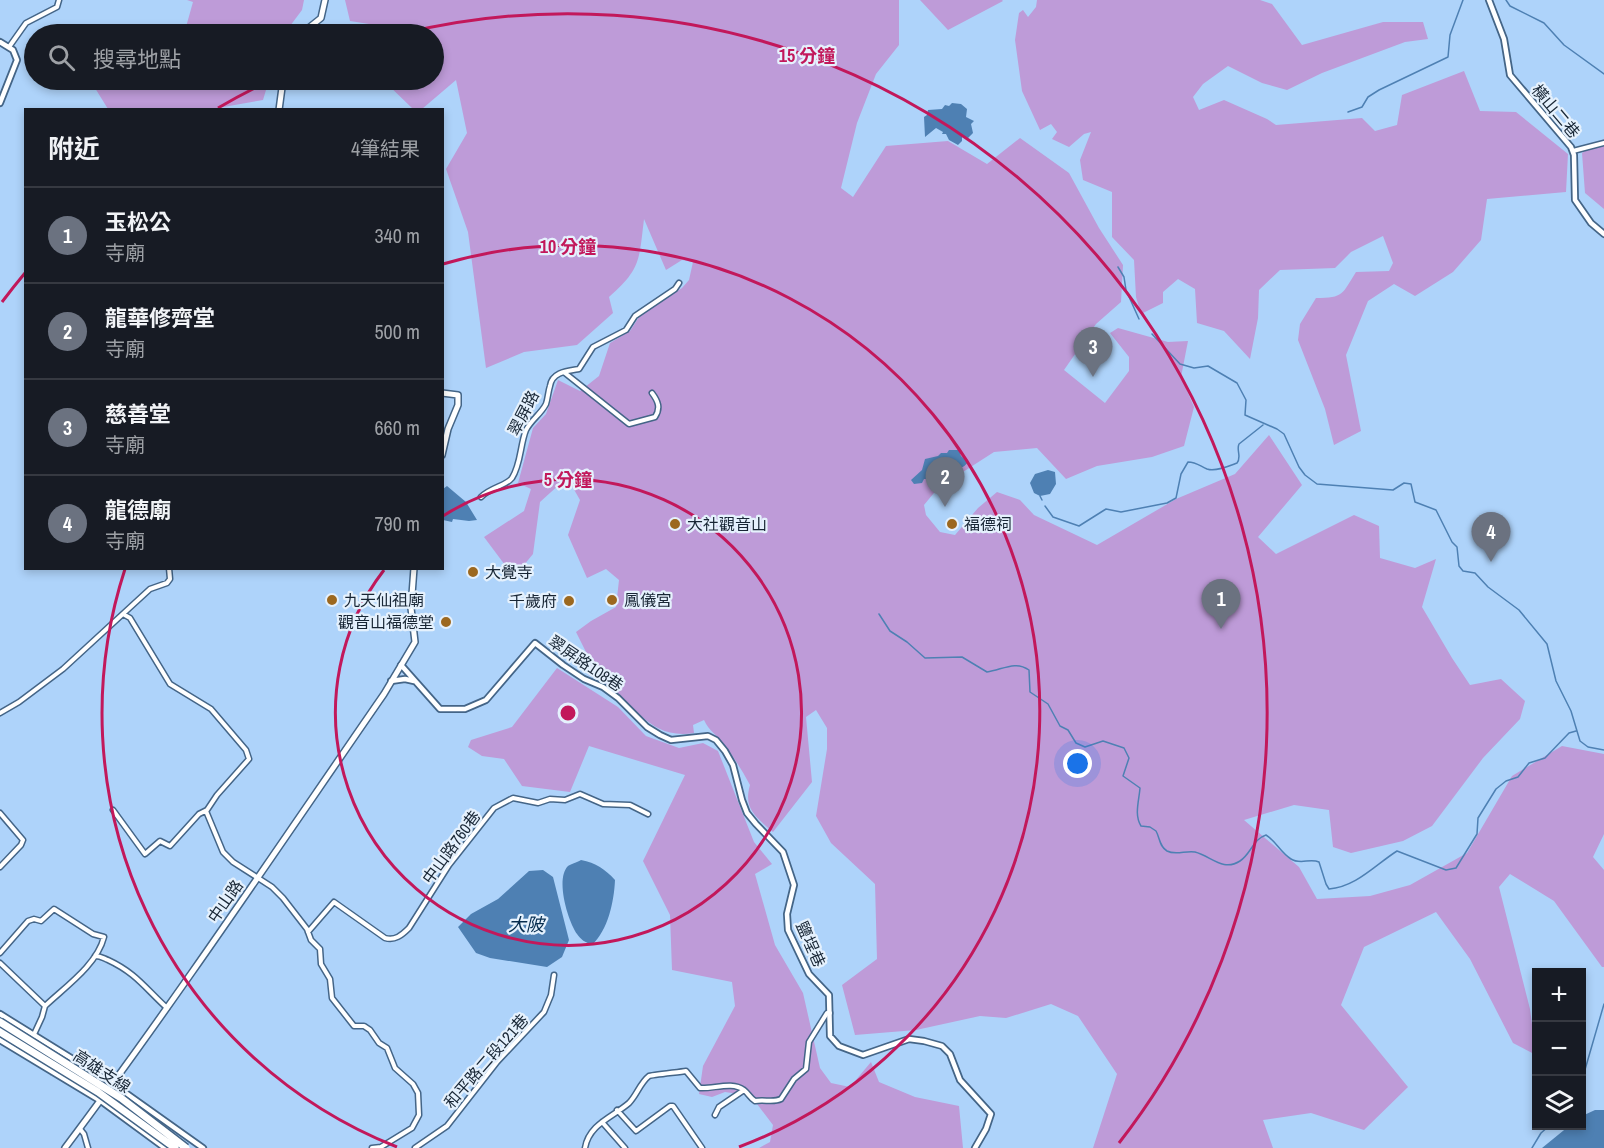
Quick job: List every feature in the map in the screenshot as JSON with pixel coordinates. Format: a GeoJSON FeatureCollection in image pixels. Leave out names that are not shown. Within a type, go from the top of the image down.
{"type":"FeatureCollection","features":[{"type":"Feature","properties":{"kind":"highway","name":"高雄支線"},"geometry":{"type":"LineString","coordinates":[[0,1022],[121,1098],[186,1148]]}},
{"type":"Feature","properties":{"kind":"highway","name":"高雄支線"},"geometry":{"type":"LineString","coordinates":[[0,1032],[98,1092],[175,1148]]}},
{"type":"Feature","properties":{"kind":"main road"},"geometry":{"type":"LineString","coordinates":[[314,24],[322,14],[325,0]]}},
{"type":"Feature","properties":{"kind":"main road"},"geometry":{"type":"LineString","coordinates":[[279,108],[282,90]]}},
{"type":"Feature","properties":{"kind":"main road"},"geometry":{"type":"LineString","coordinates":[[444,393],[458,395],[459,402],[444,446]]}},
{"type":"Feature","properties":{"kind":"main road"},"geometry":{"type":"LineString","coordinates":[[401,665],[416,639],[411,608],[414,570]]}},
{"type":"Feature","properties":{"kind":"main road","name":"中山路"},"geometry":{"type":"LineString","coordinates":[[66,1148],[167,1008],[401,665]]}},
{"type":"Feature","properties":{"kind":"street"},"geometry":{"type":"LineString","coordinates":[[25,24],[57,7],[59,0]]}},
{"type":"Feature","properties":{"kind":"street","name":"橫山二巷"},"geometry":{"type":"LineString","coordinates":[[1489,0],[1503,39],[1510,75],[1573,151],[1575,200],[1591,223],[1604,234]]}},
{"type":"Feature","properties":{"kind":"street"},"geometry":{"type":"LineString","coordinates":[[9,46],[24,25]]}},
{"type":"Feature","properties":{"kind":"street"},"geometry":{"type":"LineString","coordinates":[[0,42],[13,50],[17,64],[0,102]]}},
{"type":"Feature","properties":{"kind":"street"},"geometry":{"type":"LineString","coordinates":[[1573,151],[1604,142]]}},
{"type":"Feature","properties":{"kind":"street","name":"翠屏路"},"geometry":{"type":"LineString","coordinates":[[482,497],[492,488],[507,483],[513,475],[527,427],[547,402],[551,380],[564,372],[579,369],[593,347],[626,330],[634,316],[675,289],[679,283]]}},
{"type":"Feature","properties":{"kind":"street"},"geometry":{"type":"LineString","coordinates":[[564,372],[629,424],[655,417],[658,400],[651,393]]}},
{"type":"Feature","properties":{"kind":"street"},"geometry":{"type":"LineString","coordinates":[[0,712],[19,702],[55,675],[154,586],[167,583],[170,579],[169,570]]}},
{"type":"Feature","properties":{"kind":"street"},"geometry":{"type":"LineString","coordinates":[[113,810],[147,854],[160,841],[168,846],[172,845],[199,814],[206,812],[217,795],[248,761],[248,753],[211,709],[170,684],[130,618],[123,614]]}},
{"type":"Feature","properties":{"kind":"street","name":"翠屏路108巷"},"geometry":{"type":"LineString","coordinates":[[401,665],[440,709],[465,709],[486,700],[535,643],[584,679],[603,687],[618,698],[647,727],[672,740],[684,739]]}},
{"type":"Feature","properties":{"kind":"street"},"geometry":{"type":"LineString","coordinates":[[391,681],[405,679],[417,682]]}},
{"type":"Feature","properties":{"kind":"street","name":"鹽埕巷"},"geometry":{"type":"LineString","coordinates":[[684,739],[708,736],[716,740],[733,765],[747,813],[783,852],[795,885],[787,914],[788,930],[809,974],[828,993],[831,1014],[829,1031],[832,1041],[860,1055],[870,1054],[897,1041],[909,1039],[929,1042],[946,1049],[960,1080],[991,1114],[986,1129],[975,1148]]}},
{"type":"Feature","properties":{"kind":"street","name":"中山路760巷"},"geometry":{"type":"LineString","coordinates":[[309,932],[334,902],[385,938],[392,939],[400,936],[409,928],[449,865],[487,816],[494,808],[508,799],[517,798],[538,803],[550,799],[565,800],[580,794],[603,804],[627,805],[648,814]]}},
{"type":"Feature","properties":{"kind":"street"},"geometry":{"type":"LineString","coordinates":[[206,812],[223,852],[233,862],[257,877],[283,898],[309,932],[311,940],[320,949],[321,964],[330,979],[332,998],[354,1026],[367,1027],[379,1043],[387,1048],[395,1068],[413,1083],[418,1093],[419,1115],[416,1123],[406,1133],[381,1147],[372,1148]]}},
{"type":"Feature","properties":{"kind":"street"},"geometry":{"type":"LineString","coordinates":[[0,813],[23,840],[0,867]]}},
{"type":"Feature","properties":{"kind":"street"},"geometry":{"type":"LineString","coordinates":[[0,954],[28,921],[34,919],[41,921],[56,909],[93,934],[104,937],[95,956],[45,1006],[24,1054]]}},
{"type":"Feature","properties":{"kind":"street"},"geometry":{"type":"LineString","coordinates":[[95,956],[119,964],[139,978],[167,1008]]}},
{"type":"Feature","properties":{"kind":"street"},"geometry":{"type":"LineString","coordinates":[[0,963],[45,1006]]}},
{"type":"Feature","properties":{"kind":"street","name":"和平路二段121巷"},"geometry":{"type":"LineString","coordinates":[[415,1148],[447,1126],[497,1062],[544,1012],[551,995],[554,975]]}},
{"type":"Feature","properties":{"kind":"street"},"geometry":{"type":"LineString","coordinates":[[585,1148],[588,1136],[617,1110],[628,1104],[647,1078],[655,1074],[686,1071],[700,1088],[729,1086],[744,1090],[754,1101],[781,1099],[794,1079],[806,1069],[809,1042],[827,1013],[831,1014]]}},
{"type":"Feature","properties":{"kind":"street"},"geometry":{"type":"LineString","coordinates":[[0,1014],[113,1084],[203,1148]]}},
{"type":"Feature","properties":{"kind":"street"},"geometry":{"type":"LineString","coordinates":[[0,1040],[101,1101],[165,1148]]}},
{"type":"Feature","properties":{"kind":"street"},"geometry":{"type":"LineString","coordinates":[[53,1072],[70,1070],[132,1110],[151,1111]]}},
{"type":"Feature","properties":{"kind":"street"},"geometry":{"type":"LineString","coordinates":[[716,1115],[720,1107],[744,1090]]}},
{"type":"Feature","properties":{"kind":"street"},"geometry":{"type":"LineString","coordinates":[[617,1110],[636,1131],[673,1106],[702,1148]]}},
{"type":"Feature","properties":{"kind":"street"},"geometry":{"type":"LineString","coordinates":[[602,1122],[625,1148]]}},
{"type":"Feature","properties":{"kind":"street"},"geometry":{"type":"LineString","coordinates":[[80,1129],[88,1148]]}},
{"type":"Feature","properties":{"kind":"shaded area"},"geometry":{"type":"Polygon","coordinates":[[[187,0],[304,0],[302,10],[292,24],[187,24],[193,2],[187,0]]]}},
{"type":"Feature","properties":{"kind":"shaded area"},"geometry":{"type":"Polygon","coordinates":[[[345,0],[899,0],[899,45],[876,74],[857,123],[841,188],[853,197],[886,146],[948,141],[987,164],[1020,138],[1069,173],[1099,228],[1123,265],[1121,302],[1096,324],[1064,370],[1105,403],[1129,371],[1129,357],[1110,333],[1118,328],[1168,342],[1188,341],[1181,377],[1194,407],[1184,446],[1152,457],[1097,466],[1066,479],[1037,448],[994,452],[938,488],[924,505],[926,515],[940,532],[955,535],[978,508],[997,492],[1020,500],[1034,515],[1097,545],[1176,499],[1235,474],[1269,435],[1302,485],[1258,537],[1276,554],[1354,515],[1379,526],[1380,558],[1415,568],[1436,559],[1422,607],[1452,658],[1470,685],[1501,679],[1525,701],[1520,719],[1483,758],[1432,826],[1403,841],[1351,853],[1333,847],[1329,810],[1294,805],[1244,820],[1299,867],[1317,899],[1370,896],[1410,885],[1467,853],[1512,776],[1562,746],[1604,754],[1604,834],[1593,857],[1604,870],[1604,967],[1554,901],[1510,874],[1499,887],[1530,1009],[1532,1053],[1513,1043],[1470,959],[1436,912],[1364,947],[1341,1005],[1408,1087],[1364,1130],[1311,1113],[1263,1120],[1273,1148],[1093,1148],[1117,1074],[1078,1016],[1051,1004],[1006,1018],[980,1016],[916,1030],[855,1035],[842,985],[877,959],[875,884],[831,843],[816,816],[827,749],[827,728],[816,710],[806,717],[812,782],[773,832],[752,812],[748,800],[750,785],[730,753],[704,720],[693,725],[694,733],[679,734],[666,731],[645,719],[605,683],[585,671],[591,662],[576,632],[616,607],[619,580],[606,569],[587,578],[568,535],[580,500],[572,486],[561,483],[540,502],[533,554],[514,577],[484,537],[524,511],[531,489],[518,483],[533,428],[546,414],[558,380],[580,391],[599,376],[610,343],[630,331],[639,317],[682,288],[689,280],[693,262],[682,260],[666,270],[644,219],[637,263],[627,279],[609,297],[613,313],[577,345],[524,352],[486,368],[468,232],[446,169],[467,133],[456,80],[423,108],[412,108],[393,90],[444,90],[444,24],[369,24],[350,21],[345,0]]]}},
{"type":"Feature","properties":{"kind":"shaded area"},"geometry":{"type":"Polygon","coordinates":[[[920,0],[1002,0],[1003,1],[948,30],[920,0]]]}},
{"type":"Feature","properties":{"kind":"shaded area"},"geometry":{"type":"Polygon","coordinates":[[[1037,0],[1260,0],[1272,4],[1302,45],[1383,22],[1423,22],[1428,39],[1405,42],[1322,73],[1287,90],[1262,83],[1228,66],[1203,84],[1193,97],[1199,110],[1224,100],[1276,125],[1362,118],[1375,131],[1397,125],[1402,95],[1464,71],[1480,111],[1516,112],[1568,154],[1566,192],[1487,199],[1481,240],[1453,272],[1415,296],[1394,284],[1368,301],[1346,355],[1361,431],[1334,445],[1325,409],[1298,340],[1300,324],[1316,298],[1337,296],[1356,272],[1389,271],[1393,263],[1383,236],[1351,252],[1335,268],[1280,270],[1259,290],[1258,318],[1250,359],[1224,331],[1197,323],[1195,289],[1178,279],[1163,292],[1163,303],[1141,314],[1136,297],[1134,260],[1112,237],[1112,192],[1083,180],[1080,160],[1091,132],[1084,134],[1069,147],[1052,139],[1057,132],[1051,124],[1040,130],[1022,91],[1015,40],[1019,13],[1023,10],[1028,17],[1036,7],[1037,0]]]}},
{"type":"Feature","properties":{"kind":"shaded area"},"geometry":{"type":"Polygon","coordinates":[[[96,90],[266,90],[263,100],[218,108],[107,108],[96,90]]]}},
{"type":"Feature","properties":{"kind":"shaded area"},"geometry":{"type":"Polygon","coordinates":[[[1604,139],[1604,209],[1585,193],[1582,153],[1604,139]]]}},
{"type":"Feature","properties":{"kind":"shaded area"},"geometry":{"type":"Polygon","coordinates":[[[557,668],[618,707],[646,736],[679,748],[703,743],[718,751],[754,842],[772,864],[755,874],[775,945],[803,993],[820,1068],[831,1083],[850,1087],[871,1062],[879,1082],[915,1097],[959,1106],[963,1148],[759,1148],[770,1142],[773,1125],[751,1096],[725,1092],[712,1097],[699,1094],[703,1066],[735,1006],[732,982],[672,970],[670,915],[643,861],[685,775],[589,746],[570,792],[522,786],[504,759],[482,756],[468,747],[471,740],[512,727],[557,668]]]}},
{"type":"Feature","properties":{"kind":"water"},"geometry":{"type":"Polygon","coordinates":[[[952,103],[961,104],[967,109],[966,117],[974,121],[971,124],[973,133],[968,138],[962,137],[958,145],[936,128],[925,137],[924,117],[928,110],[942,109],[945,105],[949,106],[952,103]]]}},
{"type":"Feature","properties":{"kind":"water"},"geometry":{"type":"Polygon","coordinates":[[[949,450],[959,450],[961,456],[968,462],[963,467],[952,470],[949,465],[943,469],[935,469],[933,479],[924,479],[922,483],[914,484],[911,480],[922,470],[925,459],[947,453],[949,450]]]}},
{"type":"Feature","properties":{"kind":"water"},"geometry":{"type":"Polygon","coordinates":[[[1048,470],[1055,472],[1056,484],[1050,494],[1040,496],[1034,493],[1030,483],[1035,474],[1048,470]]]}},
{"type":"Feature","properties":{"kind":"water"},"geometry":{"type":"Polygon","coordinates":[[[447,486],[466,502],[477,520],[453,519],[452,522],[444,520],[444,488],[447,486]]]}},
{"type":"Feature","properties":{"kind":"water","name":"大陂"},"geometry":{"type":"Polygon","coordinates":[[[581,860],[600,867],[615,880],[606,924],[592,945],[582,939],[573,928],[564,900],[564,872],[568,866],[581,860]]]}},
{"type":"Feature","properties":{"kind":"water","name":"大陂"},"geometry":{"type":"Polygon","coordinates":[[[543,870],[553,877],[569,940],[562,957],[547,967],[490,958],[476,953],[458,927],[471,914],[498,899],[529,871],[543,870]]]}},
{"type":"Feature","properties":{"kind":"water"},"geometry":{"type":"Polygon","coordinates":[[[1595,1110],[1604,1110],[1604,1148],[1542,1148],[1564,1130],[1586,1130],[1586,1114],[1595,1110]]]}},
{"type":"Feature","properties":{"kind":"waterway"},"geometry":{"type":"LineString","coordinates":[[1348,112],[1362,107],[1368,97],[1379,90],[1448,57],[1450,35],[1463,0]]}},
{"type":"Feature","properties":{"kind":"waterway"},"geometry":{"type":"LineString","coordinates":[[1506,0],[1510,6],[1544,23],[1564,45],[1604,74]]}},
{"type":"Feature","properties":{"kind":"waterway"},"geometry":{"type":"LineString","coordinates":[[1118,267],[1124,277],[1126,290],[1139,319]]}},
{"type":"Feature","properties":{"kind":"waterway"},"geometry":{"type":"LineString","coordinates":[[1152,334],[1180,364],[1194,368],[1208,366],[1237,383],[1246,400],[1245,415],[1284,434],[1299,467],[1317,484],[1393,490],[1404,483],[1411,484],[1415,502],[1436,510],[1452,542],[1457,547],[1459,566],[1463,571],[1475,573],[1488,587],[1519,610],[1547,644],[1556,681],[1571,711],[1580,741],[1588,747],[1604,750]]}},
{"type":"Feature","properties":{"kind":"waterway"},"geometry":{"type":"LineString","coordinates":[[1045,506],[1053,517],[1079,526],[1106,509],[1121,512],[1167,503],[1176,498],[1181,474],[1188,462],[1211,470],[1237,463],[1239,444],[1263,425]]}},
{"type":"Feature","properties":{"kind":"waterway"},"geometry":{"type":"LineString","coordinates":[[1040,496],[1042,500]]}},
{"type":"Feature","properties":{"kind":"waterway"},"geometry":{"type":"LineString","coordinates":[[879,614],[890,631],[925,658],[962,657],[987,672],[1014,666],[1024,667],[1029,670],[1030,692],[1048,704],[1060,726],[1068,730],[1076,743],[1085,747],[1103,741],[1124,748],[1129,758],[1123,776],[1140,788],[1137,813],[1139,822],[1141,826],[1150,827],[1156,831],[1161,844],[1167,851],[1195,852],[1228,865],[1244,858],[1258,840],[1266,835],[1294,861],[1319,862],[1329,889],[1357,880],[1397,851],[1446,870],[1456,868],[1477,834],[1478,818],[1496,789],[1506,781],[1518,777],[1529,763],[1545,758],[1569,733],[1576,731]]}},
{"type":"Feature","properties":{"kind":"waterway"},"geometry":{"type":"LineString","coordinates":[[1583,1076],[1604,1004]]}},
{"type":"Feature","properties":{"kind":"waterway"},"geometry":{"type":"LineString","coordinates":[[1532,1148],[1544,1130]]}},
{"type":"Feature","properties":{"kind":"place","name":"慈善堂"},"geometry":{"type":"Point","coordinates":[1093,377]}},
{"type":"Feature","properties":{"kind":"place","name":"龍華修齊堂"},"geometry":{"type":"Point","coordinates":[945,507]}},
{"type":"Feature","properties":{"kind":"place","name":"大社觀音山"},"geometry":{"type":"Point","coordinates":[675,524]}},
{"type":"Feature","properties":{"kind":"place","name":"福德祠"},"geometry":{"type":"Point","coordinates":[952,524]}},
{"type":"Feature","properties":{"kind":"place","name":"龍德廟"},"geometry":{"type":"Point","coordinates":[1491,562]}},
{"type":"Feature","properties":{"kind":"place","name":"大覺寺"},"geometry":{"type":"Point","coordinates":[473,572]}},
{"type":"Feature","properties":{"kind":"place","name":"九天仙祖廟"},"geometry":{"type":"Point","coordinates":[332,600]}},
{"type":"Feature","properties":{"kind":"place","name":"鳳儀宮"},"geometry":{"type":"Point","coordinates":[612,600]}},
{"type":"Feature","properties":{"kind":"place","name":"千歲府"},"geometry":{"type":"Point","coordinates":[569,601]}},
{"type":"Feature","properties":{"kind":"place","name":"觀音山福德堂"},"geometry":{"type":"Point","coordinates":[446,622]}},
{"type":"Feature","properties":{"kind":"place","name":"玉松公"},"geometry":{"type":"Point","coordinates":[1221,629]}}]}
